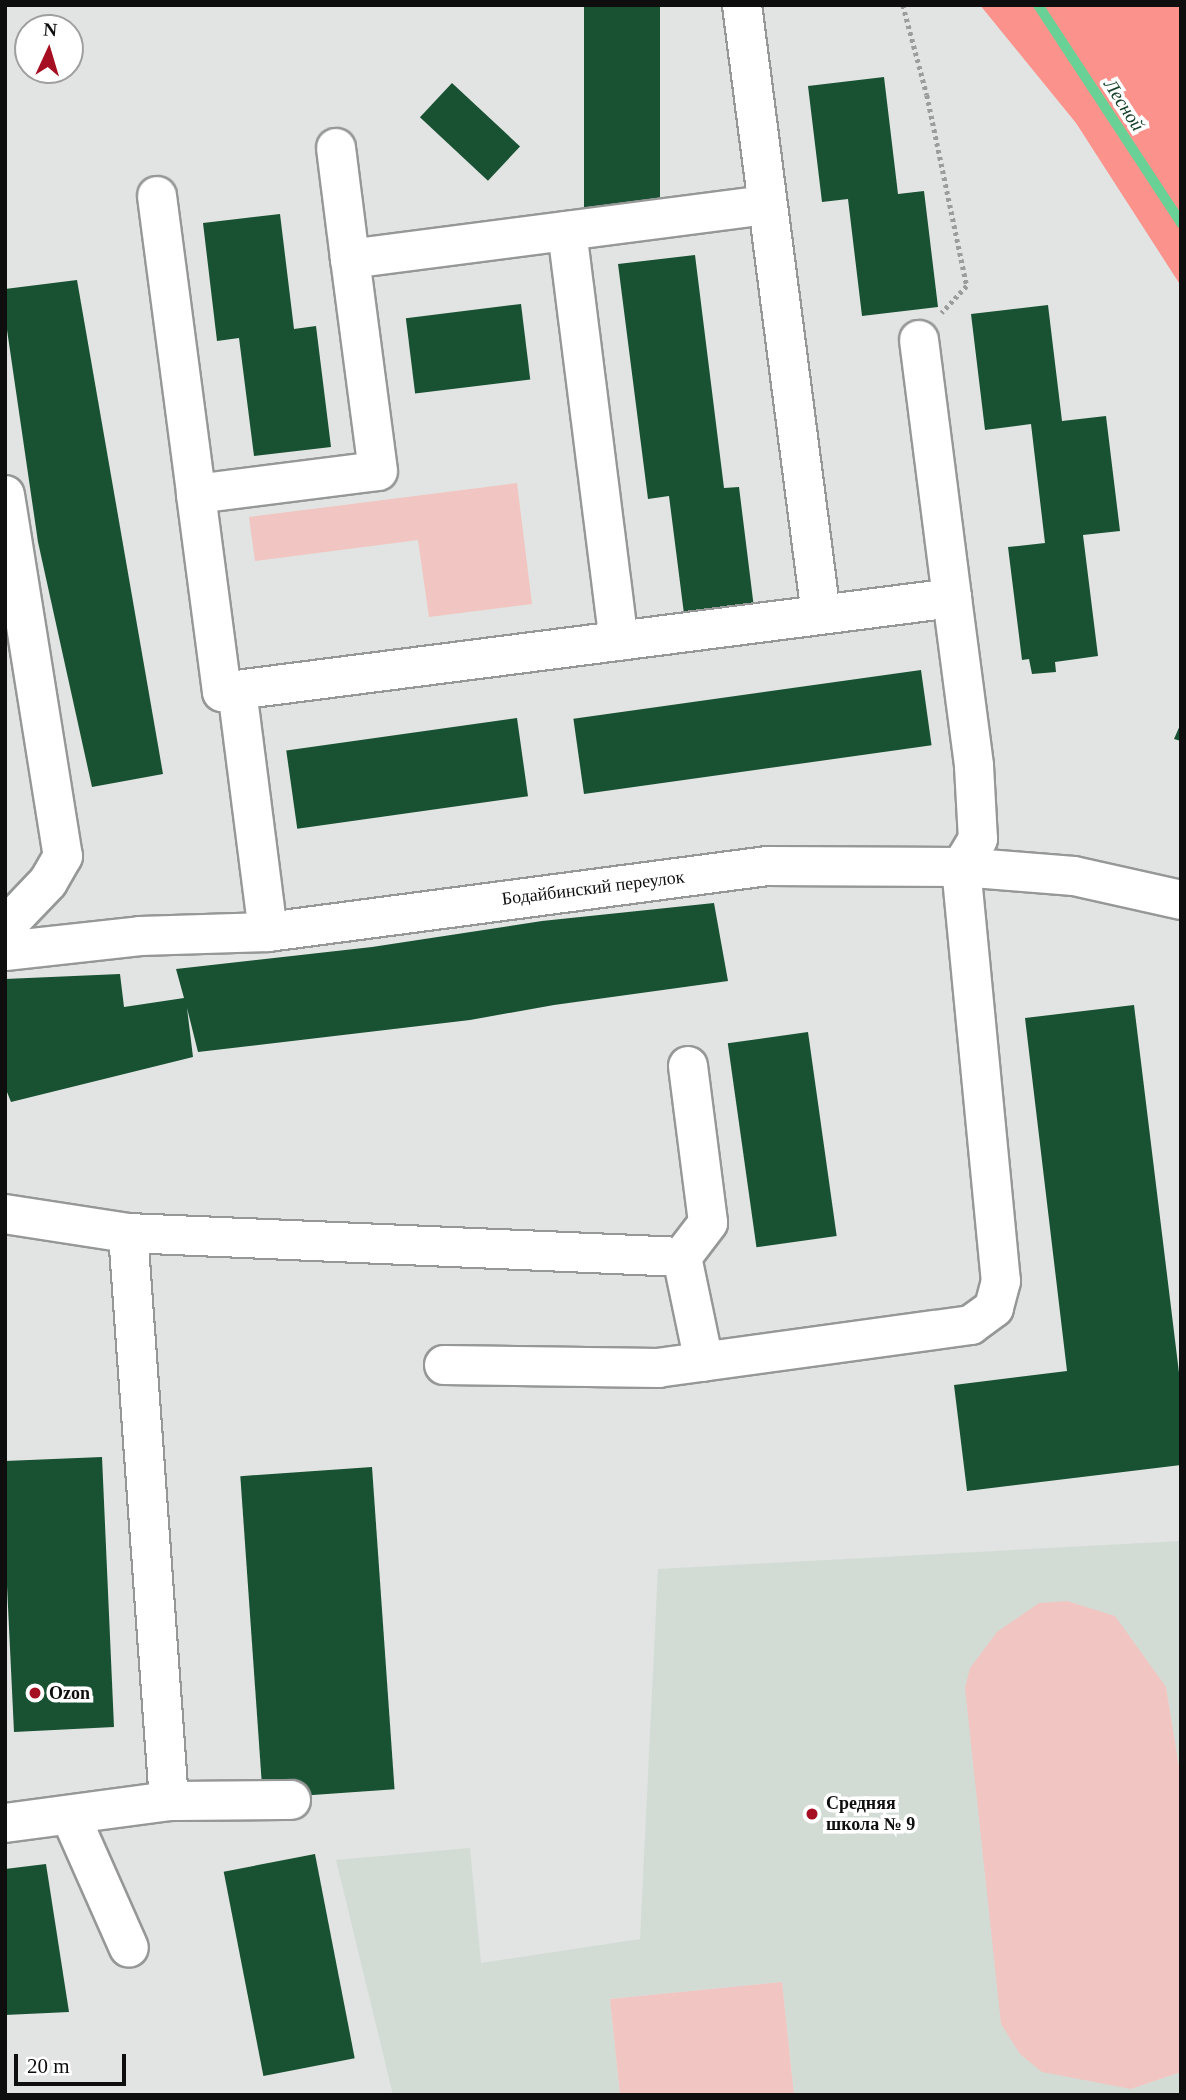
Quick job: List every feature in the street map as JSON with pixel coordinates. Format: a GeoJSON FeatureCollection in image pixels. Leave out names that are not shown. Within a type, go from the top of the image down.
{"type":"FeatureCollection","features":[{"type":"Feature","properties":{"kind":"street"},"geometry":{"type":"LineString","coordinates":[[742,5],[821,615]]}},
{"type":"Feature","properties":{"kind":"street"},"geometry":{"type":"LineString","coordinates":[[196,494],[378,471],[336,148]]}},
{"type":"Feature","properties":{"kind":"street"},"geometry":{"type":"LineString","coordinates":[[158,196],[222,692],[952,598]]}},
{"type":"Feature","properties":{"kind":"street"},"geometry":{"type":"LineString","coordinates":[[350,259],[768,205]]}},
{"type":"Feature","properties":{"kind":"street"},"geometry":{"type":"LineString","coordinates":[[567,231],[619,641]]}},
{"type":"Feature","properties":{"kind":"street"},"geometry":{"type":"LineString","coordinates":[[444,1365],[659,1368],[971,1325],[995,1308],[1001,1281],[961,867],[978,839],[974,766],[919,340]]}},
{"type":"Feature","properties":{"kind":"street"},"geometry":{"type":"LineString","coordinates":[[5,495],[19,673],[63,856],[48,882],[5,927]]}},
{"type":"Feature","properties":{"kind":"street"},"geometry":{"type":"LineString","coordinates":[[236,690],[268,932]]}},
{"type":"Feature","properties":{"kind":"street","name":"Бодайбинский переулок"},"geometry":{"type":"LineString","coordinates":[[5,951],[140,936],[268,932],[767,866],[961,867],[1074,876],[1181,900]]}},
{"type":"Feature","properties":{"kind":"street"},"geometry":{"type":"LineString","coordinates":[[688,1066],[708,1223],[682,1257],[704,1362]]}},
{"type":"Feature","properties":{"kind":"street"},"geometry":{"type":"LineString","coordinates":[[6,1212],[128,1233],[682,1257]]}},
{"type":"Feature","properties":{"kind":"street"},"geometry":{"type":"LineString","coordinates":[[128,1233],[169,1801]]}},
{"type":"Feature","properties":{"kind":"street"},"geometry":{"type":"LineString","coordinates":[[5,1822],[169,1801],[291,1800]]}},
{"type":"Feature","properties":{"kind":"street"},"geometry":{"type":"LineString","coordinates":[[69,1815],[129,1948]]}},
{"type":"Feature","properties":{"kind":"path"},"geometry":{"type":"LineString","coordinates":[[903,5],[927,94],[967,286],[919,340]]}},
{"type":"Feature","properties":{"kind":"shaded area"},"geometry":{"type":"Polygon","coordinates":[[[980,5],[1181,5],[1181,286],[1076,123],[980,5]]]}},
{"type":"Feature","properties":{"kind":"shaded area"},"geometry":{"type":"Polygon","coordinates":[[[517,483],[532,604],[429,617],[418,540],[255,561],[249,517],[517,483]]]}},
{"type":"Feature","properties":{"kind":"shaded area","name":"Средняя школа № 9"},"geometry":{"type":"Polygon","coordinates":[[[1181,1541],[1181,1779],[1166,1687],[1131,2089],[1181,2072],[1181,2095],[794,2095],[782,1982],[610,1999],[620,2095],[393,2095],[336,1860],[470,1848],[481,1963],[640,1939],[658,1569],[1181,1541]]]}},
{"type":"Feature","properties":{"kind":"shaded area"},"geometry":{"type":"Polygon","coordinates":[[[1067,1601],[1115,1616],[1166,1687],[1181,1779],[1181,2072],[1131,2089],[1042,2072],[1020,2054],[1001,2024],[965,1688],[970,1668],[997,1632],[1039,1603],[1067,1601]]]}},
{"type":"Feature","properties":{"kind":"shaded area"},"geometry":{"type":"Polygon","coordinates":[[[782,1982],[794,2095],[620,2095],[610,1999],[782,1982]]]}},
{"type":"Feature","properties":{"kind":"building"},"geometry":{"type":"Polygon","coordinates":[[[584,5],[660,5],[660,214],[584,214],[584,5]]]}},
{"type":"Feature","properties":{"kind":"building"},"geometry":{"type":"Polygon","coordinates":[[[884,77],[898,194],[924,191],[938,307],[862,316],[848,199],[822,202],[808,86],[884,77]]]}},
{"type":"Feature","properties":{"kind":"building"},"geometry":{"type":"Polygon","coordinates":[[[452,83],[520,146],[488,181],[420,117],[452,83]]]}},
{"type":"Feature","properties":{"kind":"building"},"geometry":{"type":"Polygon","coordinates":[[[280,214],[294,329],[316,326],[331,447],[254,456],[239,338],[217,341],[203,223],[280,214]]]}},
{"type":"Feature","properties":{"kind":"building"},"geometry":{"type":"Polygon","coordinates":[[[695,255],[724,488],[739,487],[755,616],[684,614],[669,496],[648,499],[618,264],[695,255]]]}},
{"type":"Feature","properties":{"kind":"building"},"geometry":{"type":"Polygon","coordinates":[[[77,280],[163,774],[92,787],[38,542],[5,316],[5,289],[77,280]]]}},
{"type":"Feature","properties":{"kind":"building"},"geometry":{"type":"Polygon","coordinates":[[[521,304],[530,379],[415,394],[406,318],[521,304]]]}},
{"type":"Feature","properties":{"kind":"building"},"geometry":{"type":"Polygon","coordinates":[[[1048,305],[1062,421],[1106,416],[1120,531],[1083,535],[1098,656],[1055,662],[1056,672],[1032,674],[1029,659],[1022,660],[1008,547],[1045,543],[1031,424],[985,430],[971,314],[1048,305]]]}},
{"type":"Feature","properties":{"kind":"building"},"geometry":{"type":"Polygon","coordinates":[[[921,670],[932,745],[584,794],[573,719],[921,670]]]}},
{"type":"Feature","properties":{"kind":"building"},"geometry":{"type":"Polygon","coordinates":[[[517,718],[528,796],[297,829],[286,750],[517,718]]]}},
{"type":"Feature","properties":{"kind":"building"},"geometry":{"type":"Polygon","coordinates":[[[1181,723],[1181,741],[1174,739],[1181,723]]]}},
{"type":"Feature","properties":{"kind":"building"},"geometry":{"type":"Polygon","coordinates":[[[714,903],[728,981],[554,1005],[470,1020],[198,1052],[187,1008],[193,1057],[11,1102],[5,1087],[5,979],[120,974],[124,1007],[184,998],[176,969],[372,947],[542,921],[714,903]]]}},
{"type":"Feature","properties":{"kind":"building"},"geometry":{"type":"Polygon","coordinates":[[[1134,1005],[1181,1389],[1181,1465],[967,1491],[954,1385],[1067,1371],[1025,1018],[1134,1005]]]}},
{"type":"Feature","properties":{"kind":"building"},"geometry":{"type":"Polygon","coordinates":[[[808,1032],[837,1236],[756,1247],[728,1043],[808,1032]]]}},
{"type":"Feature","properties":{"kind":"building"},"geometry":{"type":"Polygon","coordinates":[[[102,1457],[114,1727],[14,1732],[5,1544],[5,1461],[102,1457]]]}},
{"type":"Feature","properties":{"kind":"building"},"geometry":{"type":"Polygon","coordinates":[[[372,1467],[395,1789],[263,1798],[240,1476],[372,1467]]]}},
{"type":"Feature","properties":{"kind":"building"},"geometry":{"type":"Polygon","coordinates":[[[315,1854],[355,2058],[263,2076],[224,1872],[315,1854]]]}},
{"type":"Feature","properties":{"kind":"building"},"geometry":{"type":"Polygon","coordinates":[[[46,1864],[69,2012],[5,2015],[5,1869],[46,1864]]]}},
{"type":"Feature","properties":{"kind":"waterway","name":"Лесной"},"geometry":{"type":"LineString","coordinates":[[1038,5],[1181,223]]}},
{"type":"Feature","properties":{"kind":"place","name":"Ozon"},"geometry":{"type":"Point","coordinates":[35,1693]}},
{"type":"Feature","properties":{"kind":"place","name":"Средняя школа № 9"},"geometry":{"type":"Point","coordinates":[812,1814]}}]}
